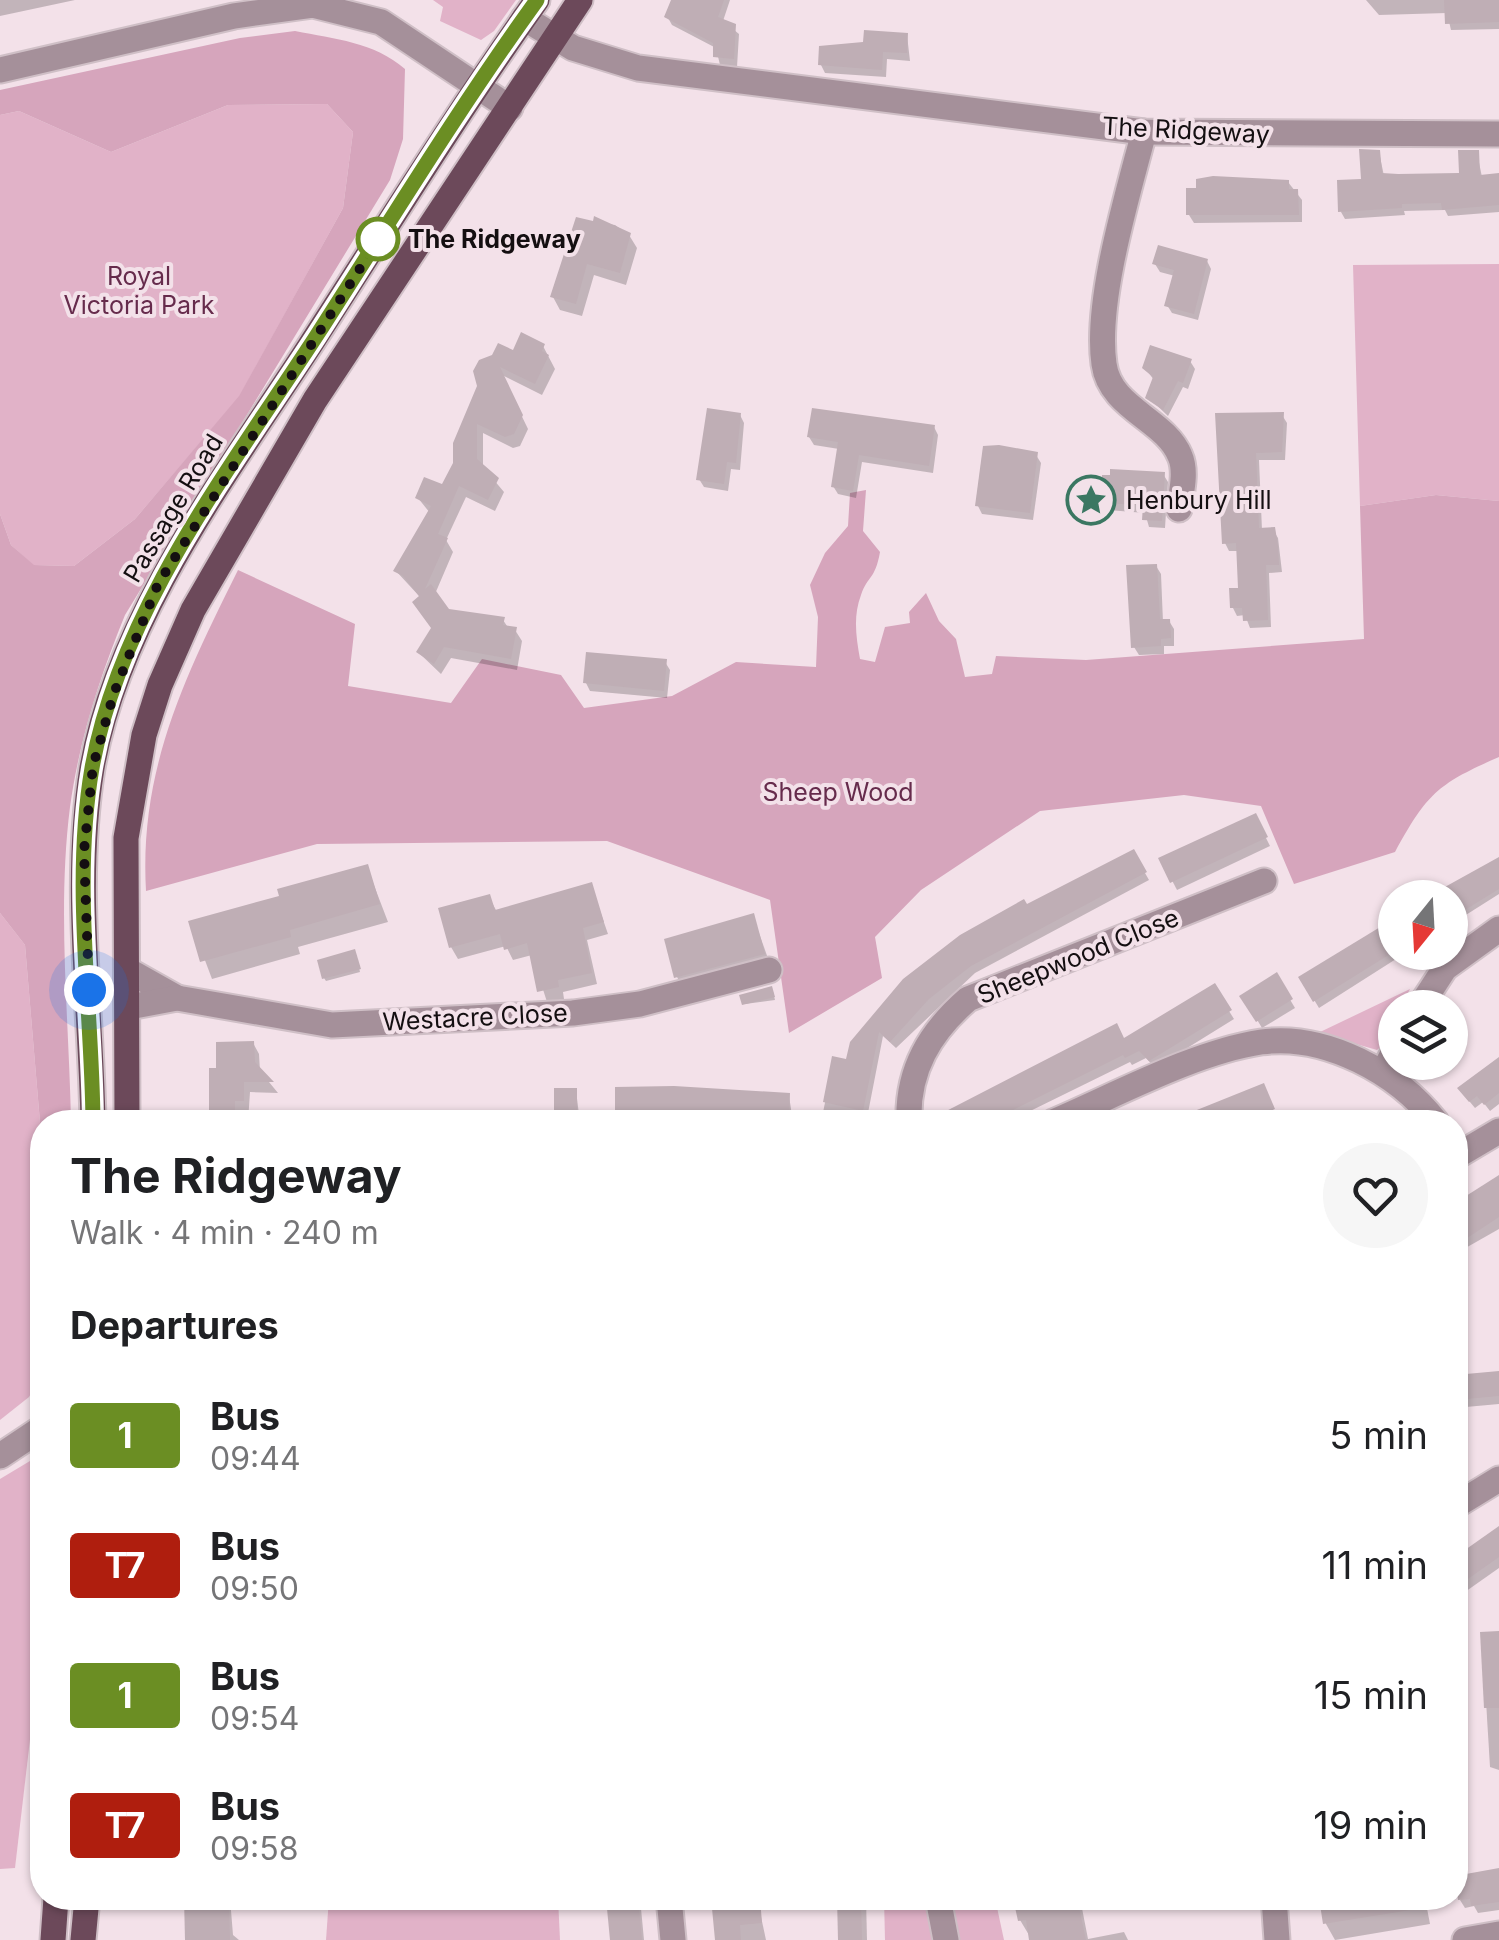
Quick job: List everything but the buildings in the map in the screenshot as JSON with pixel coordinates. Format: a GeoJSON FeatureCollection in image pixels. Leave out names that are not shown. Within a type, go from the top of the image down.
{"type":"FeatureCollection","features":[{"type":"Feature","properties":{"kind":"main road"},"geometry":{"type":"LineString","coordinates":[[127,1110],[125,856],[134,782],[160,685],[193,610],[315,400],[580,0]]}},
{"type":"Feature","properties":{"kind":"main road","name":"Passage Road"},"geometry":{"type":"LineString","coordinates":[[92,1110],[84,851],[93,766],[114,693],[158,584],[477,86],[531,9]]}},
{"type":"Feature","properties":{"kind":"main road"},"geometry":{"type":"LineString","coordinates":[[53,1940],[55,1910]]}},
{"type":"Feature","properties":{"kind":"main road"},"geometry":{"type":"LineString","coordinates":[[83,1940],[86,1910]]}},
{"type":"Feature","properties":{"kind":"street"},"geometry":{"type":"LineString","coordinates":[[0,70],[312,2],[386,11],[477,86],[510,108]]}},
{"type":"Feature","properties":{"kind":"street","name":"The Ridgeway"},"geometry":{"type":"LineString","coordinates":[[531,9],[556,36],[590,56],[638,68],[1144,132],[1499,134]]}},
{"type":"Feature","properties":{"kind":"street"},"geometry":{"type":"LineString","coordinates":[[1144,132],[1113,255],[1104,365],[1114,391],[1173,444],[1182,459],[1192,479],[1179,509]]}},
{"type":"Feature","properties":{"kind":"street","name":"Sheepwood Close"},"geometry":{"type":"LineString","coordinates":[[910,1110],[914,1076],[922,1052],[941,1023],[968,999],[1264,881]]}},
{"type":"Feature","properties":{"kind":"street"},"geometry":{"type":"LineString","coordinates":[[1431,990],[1445,968],[1499,929]]}},
{"type":"Feature","properties":{"kind":"street","name":"Westacre Close"},"geometry":{"type":"LineString","coordinates":[[129,971],[177,998],[351,1024],[573,1013],[640,1004],[769,970]]}},
{"type":"Feature","properties":{"kind":"street","name":"Westacre Close"},"geometry":{"type":"LineString","coordinates":[[129,1007],[177,998]]}},
{"type":"Feature","properties":{"kind":"street"},"geometry":{"type":"LineString","coordinates":[[1082,1110],[1222,1052],[1263,1042],[1378,1059]]}},
{"type":"Feature","properties":{"kind":"street"},"geometry":{"type":"LineString","coordinates":[[1404,1080],[1427,1110]]}},
{"type":"Feature","properties":{"kind":"street"},"geometry":{"type":"LineString","coordinates":[[1468,1147],[1499,1131]]}},
{"type":"Feature","properties":{"kind":"street"},"geometry":{"type":"LineString","coordinates":[[3,1454],[30,1436]]}},
{"type":"Feature","properties":{"kind":"street"},"geometry":{"type":"LineString","coordinates":[[3,1454],[30,1453]]}},
{"type":"Feature","properties":{"kind":"street"},"geometry":{"type":"LineString","coordinates":[[1468,1498],[1499,1478]]}},
{"type":"Feature","properties":{"kind":"street"},"geometry":{"type":"LineString","coordinates":[[669,1910],[673,1940]]}},
{"type":"Feature","properties":{"kind":"street"},"geometry":{"type":"LineString","coordinates":[[940,1910],[946,1940]]}},
{"type":"Feature","properties":{"kind":"street"},"geometry":{"type":"LineString","coordinates":[[1275,1910],[1277,1940]]}},
{"type":"Feature","properties":{"kind":"street"},"geometry":{"type":"LineString","coordinates":[[1465,1940],[1499,1934]]}},
{"type":"Feature","properties":{"kind":"green space"},"geometry":{"type":"Polygon","coordinates":[[[433,0],[516,0],[494,31],[481,40],[440,21],[443,7],[433,0]]]}},
{"type":"Feature","properties":{"kind":"green space"},"geometry":{"type":"Polygon","coordinates":[[[295,31],[367,47],[393,60],[405,69],[403,139],[390,180],[125,615],[107,661],[79,758],[66,846],[64,925],[71,1110],[39,1110],[25,945],[0,913],[0,514],[11,545],[34,565],[74,566],[135,519],[239,396],[343,208],[353,132],[327,104],[228,105],[111,152],[19,111],[0,115],[0,90],[240,38],[295,31]]]}},
{"type":"Feature","properties":{"kind":"green space","name":"Royal Victoria Park"},"geometry":{"type":"Polygon","coordinates":[[[327,104],[353,132],[343,208],[239,397],[135,519],[74,566],[33,565],[11,545],[0,514],[0,115],[19,111],[111,152],[228,105],[327,104]]]}},
{"type":"Feature","properties":{"kind":"green space"},"geometry":{"type":"Polygon","coordinates":[[[1499,264],[1499,501],[1436,495],[1360,506],[1353,265],[1499,264]]]}},
{"type":"Feature","properties":{"kind":"green space","name":"Sheep Wood"},"geometry":{"type":"Polygon","coordinates":[[[866,490],[863,531],[880,552],[857,611],[860,659],[875,662],[885,627],[910,623],[909,612],[926,593],[939,621],[956,639],[965,677],[992,674],[996,656],[1086,660],[1364,639],[1360,506],[1436,495],[1499,501],[1499,757],[1461,775],[1436,793],[1416,816],[1395,852],[1294,884],[1261,806],[1184,795],[1040,811],[921,890],[875,937],[882,978],[789,1033],[770,900],[607,841],[317,844],[146,891],[150,804],[158,764],[184,686],[238,570],[355,624],[348,686],[451,703],[482,659],[561,675],[584,708],[672,696],[736,662],[816,667],[818,617],[810,585],[825,553],[848,526],[850,493],[866,490]]]}},
{"type":"Feature","properties":{"kind":"green space"},"geometry":{"type":"Polygon","coordinates":[[[0,913],[25,945],[39,1110],[30,1110],[30,1395],[0,1420],[0,913]]]}},
{"type":"Feature","properties":{"kind":"green space"},"geometry":{"type":"Polygon","coordinates":[[[1378,1004],[1377,1050],[1318,1033],[1378,1004]]]}},
{"type":"Feature","properties":{"kind":"green space"},"geometry":{"type":"Polygon","coordinates":[[[30,1461],[30,1740],[15,1868],[0,1869],[0,1479],[30,1461]]]}},
{"type":"Feature","properties":{"kind":"green space"},"geometry":{"type":"Polygon","coordinates":[[[328,1910],[559,1910],[560,1940],[326,1940],[328,1910]]]}},
{"type":"Feature","properties":{"kind":"green space"},"geometry":{"type":"Polygon","coordinates":[[[884,1910],[931,1910],[937,1940],[885,1940],[884,1910]]]}},
{"type":"Feature","properties":{"kind":"green space"},"geometry":{"type":"Polygon","coordinates":[[[948,1910],[998,1910],[1004,1940],[954,1940],[948,1910]]]}},
{"type":"Feature","properties":{"kind":"bus line","name":"1"},"geometry":{"type":"LineString","coordinates":[[93,1110],[84,851],[93,766],[114,693],[158,584],[477,86],[537,0]]}},
{"type":"Feature","properties":{"kind":"place","name":"The Ridgeway"},"geometry":{"type":"Point","coordinates":[378,239]}},
{"type":"Feature","properties":{"kind":"place","name":"Henbury Hill"},"geometry":{"type":"Point","coordinates":[1091,500]}},
{"type":"Feature","properties":{"kind":"route"},"geometry":{"type":"LineString","coordinates":[[89,990],[84,851],[93,766],[114,693],[158,584],[384,231],[378,239]]}}]}
